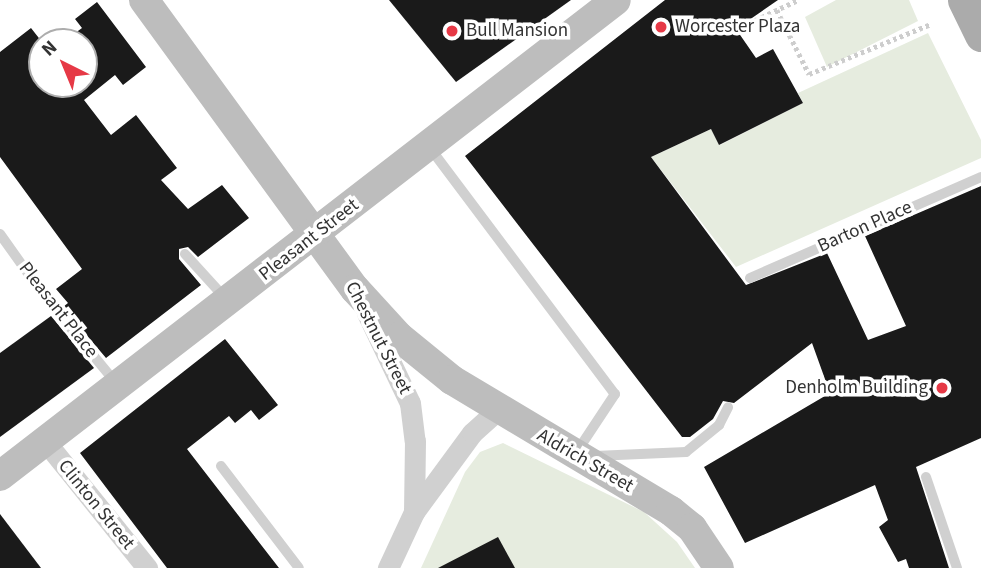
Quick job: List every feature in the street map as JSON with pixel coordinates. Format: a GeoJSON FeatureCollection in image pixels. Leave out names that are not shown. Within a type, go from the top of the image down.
{"type":"FeatureCollection","features":[{"type":"Feature","properties":{"kind":"main road","name":"Pleasant Street"},"geometry":{"type":"LineString","coordinates":[[0,476],[317,234],[616,0]]}},
{"type":"Feature","properties":{"kind":"main road"},"geometry":{"type":"LineString","coordinates":[[964,0],[981,35]]}},
{"type":"Feature","properties":{"kind":"main road","name":"Chestnut Street"},"geometry":{"type":"LineString","coordinates":[[153,3],[355,289]]}},
{"type":"Feature","properties":{"kind":"main road","name":"Aldrich Street"},"geometry":{"type":"LineString","coordinates":[[355,289],[399,337],[499,409],[574,456],[671,510],[692,528],[719,568]]}},
{"type":"Feature","properties":{"kind":"street","name":"Chestnut Street"},"geometry":{"type":"LineString","coordinates":[[355,289],[410,403],[414,512],[388,568]]}},
{"type":"Feature","properties":{"kind":"street"},"geometry":{"type":"LineString","coordinates":[[414,512],[472,433],[499,409]]}},
{"type":"Feature","properties":{"kind":"street","name":"Clinton Street"},"geometry":{"type":"LineString","coordinates":[[45,441],[147,568]]}},
{"type":"Feature","properties":{"kind":"lane"},"geometry":{"type":"LineString","coordinates":[[429,146],[615,394],[574,456]]}},
{"type":"Feature","properties":{"kind":"lane","name":"Barton Place"},"geometry":{"type":"LineString","coordinates":[[750,278],[981,177]]}},
{"type":"Feature","properties":{"kind":"lane","name":"Pleasant Place"},"geometry":{"type":"LineString","coordinates":[[0,234],[42,293],[118,385]]}},
{"type":"Feature","properties":{"kind":"lane"},"geometry":{"type":"LineString","coordinates":[[185,254],[229,302]]}},
{"type":"Feature","properties":{"kind":"lane"},"geometry":{"type":"LineString","coordinates":[[574,456],[686,452],[711,434],[728,407]]}},
{"type":"Feature","properties":{"kind":"lane"},"geometry":{"type":"LineString","coordinates":[[221,466],[299,568]]}},
{"type":"Feature","properties":{"kind":"lane"},"geometry":{"type":"LineString","coordinates":[[926,477],[957,568]]}},
{"type":"Feature","properties":{"kind":"path"},"geometry":{"type":"LineString","coordinates":[[736,29],[798,0]]}},
{"type":"Feature","properties":{"kind":"path"},"geometry":{"type":"LineString","coordinates":[[778,10],[809,74],[931,23]]}},
{"type":"Feature","properties":{"kind":"shaded area"},"geometry":{"type":"Polygon","coordinates":[[[836,0],[909,0],[918,21],[827,67],[805,17],[836,0]]]}},
{"type":"Feature","properties":{"kind":"shaded area"},"geometry":{"type":"Polygon","coordinates":[[[928,33],[981,140],[981,158],[736,267],[651,157],[711,129],[720,145],[803,103],[798,93],[928,33]]]}},
{"type":"Feature","properties":{"kind":"shaded area"},"geometry":{"type":"Polygon","coordinates":[[[503,443],[644,512],[677,542],[695,568],[421,568],[465,472],[480,452],[503,443]]]}},
{"type":"Feature","properties":{"kind":"building","name":"Bull Mansion"},"geometry":{"type":"Polygon","coordinates":[[[389,0],[571,0],[456,82],[389,0]]]}},
{"type":"Feature","properties":{"kind":"building"},"geometry":{"type":"Polygon","coordinates":[[[665,0],[778,0],[736,29],[756,58],[773,49],[803,103],[719,145],[711,129],[651,157],[746,285],[827,253],[868,340],[906,326],[865,236],[981,186],[981,438],[916,467],[949,568],[909,568],[906,559],[898,562],[879,527],[888,520],[875,485],[745,543],[704,467],[830,393],[812,343],[734,403],[723,401],[713,419],[690,437],[682,437],[465,156],[665,0]]]}},
{"type":"Feature","properties":{"kind":"building"},"geometry":{"type":"Polygon","coordinates":[[[97,2],[146,67],[123,85],[115,75],[98,89],[98,28],[82,28],[75,19],[97,2]]]}},
{"type":"Feature","properties":{"kind":"building"},"geometry":{"type":"Polygon","coordinates":[[[28,30],[28,98],[86,98],[84,100],[111,135],[136,115],[177,168],[161,180],[188,209],[222,185],[249,218],[198,257],[188,247],[179,249],[179,259],[201,285],[106,358],[63,307],[68,303],[56,289],[82,269],[0,157],[0,52],[28,30]]]}},
{"type":"Feature","properties":{"kind":"building"},"geometry":{"type":"Polygon","coordinates":[[[51,316],[94,368],[0,437],[0,353],[51,316]]]}},
{"type":"Feature","properties":{"kind":"building"},"geometry":{"type":"Polygon","coordinates":[[[225,339],[278,405],[259,420],[251,410],[235,423],[229,416],[187,449],[279,568],[167,568],[80,453],[225,339]]]}},
{"type":"Feature","properties":{"kind":"building"},"geometry":{"type":"Polygon","coordinates":[[[0,514],[41,568],[0,568],[0,514]]]}},
{"type":"Feature","properties":{"kind":"building"},"geometry":{"type":"Polygon","coordinates":[[[498,537],[515,568],[438,568],[498,537]]]}},
{"type":"Feature","properties":{"kind":"place","name":"Worcester Plaza"},"geometry":{"type":"Point","coordinates":[661,27]}},
{"type":"Feature","properties":{"kind":"place","name":"Bull Mansion"},"geometry":{"type":"Point","coordinates":[452,31]}},
{"type":"Feature","properties":{"kind":"place","name":"Denholm Building"},"geometry":{"type":"Point","coordinates":[942,388]}}]}
